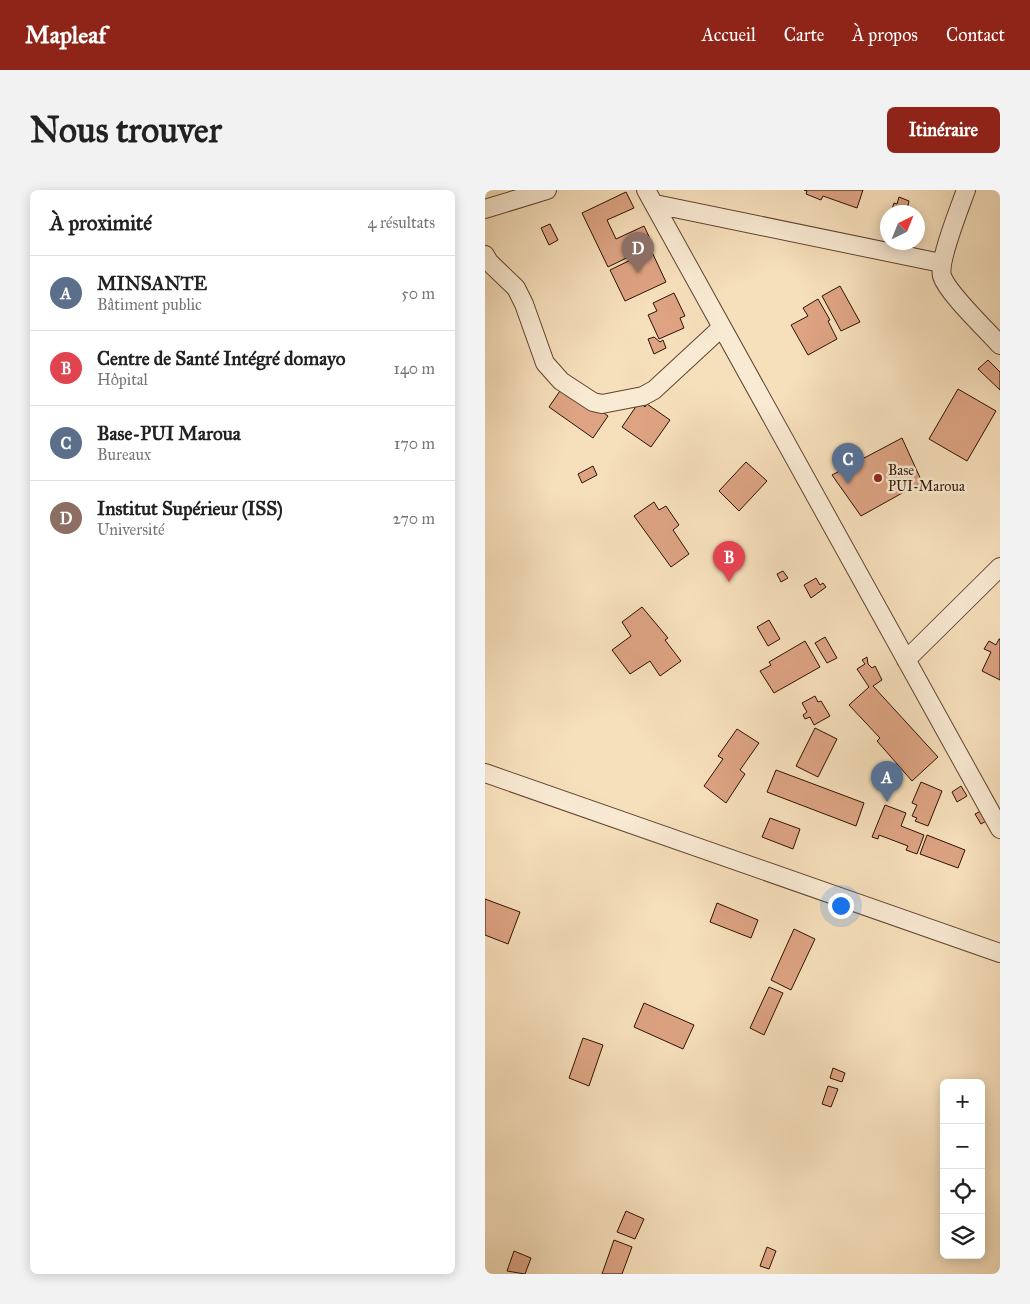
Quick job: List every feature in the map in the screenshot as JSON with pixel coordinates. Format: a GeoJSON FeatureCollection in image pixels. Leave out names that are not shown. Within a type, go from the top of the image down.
{"type":"FeatureCollection","features":[{"type":"Feature","properties":{"kind":"street"},"geometry":{"type":"LineString","coordinates":[[485,209],[547,190]]}},
{"type":"Feature","properties":{"kind":"street"},"geometry":{"type":"LineString","coordinates":[[966,190],[941,263],[942,276],[952,292],[1000,345]]}},
{"type":"Feature","properties":{"kind":"street"},"geometry":{"type":"LineString","coordinates":[[650,197],[941,263]]}},
{"type":"Feature","properties":{"kind":"street"},"geometry":{"type":"LineString","coordinates":[[650,197],[1000,829]]}},
{"type":"Feature","properties":{"kind":"street"},"geometry":{"type":"LineString","coordinates":[[485,255],[489,262],[516,288],[524,304],[545,363],[553,375],[593,402],[610,403],[643,396],[654,390],[721,328]]}},
{"type":"Feature","properties":{"kind":"street"},"geometry":{"type":"LineString","coordinates":[[906,660],[1000,567]]}},
{"type":"Feature","properties":{"kind":"street"},"geometry":{"type":"LineString","coordinates":[[485,773],[1000,953]]}},
{"type":"Feature","properties":{"kind":"building"},"geometry":{"type":"Polygon","coordinates":[[[804,190],[863,190],[857,208],[823,196],[821,200],[806,194],[807,191],[804,190]]]}},
{"type":"Feature","properties":{"kind":"building"},"geometry":{"type":"Polygon","coordinates":[[[626,192],[634,208],[607,220],[616,239],[644,226],[653,245],[608,267],[582,213],[626,192]]]}},
{"type":"Feature","properties":{"kind":"building"},"geometry":{"type":"Polygon","coordinates":[[[899,197],[909,201],[908,205],[893,205],[894,203],[897,204],[899,197]]]}},
{"type":"Feature","properties":{"kind":"building"},"geometry":{"type":"Polygon","coordinates":[[[550,224],[558,240],[549,245],[541,228],[550,224]]]}},
{"type":"Feature","properties":{"kind":"building"},"geometry":{"type":"Polygon","coordinates":[[[651,250],[666,282],[625,301],[610,270],[651,250]]]}},
{"type":"Feature","properties":{"kind":"building"},"geometry":{"type":"Polygon","coordinates":[[[840,286],[860,322],[841,331],[822,296],[840,286]]]}},
{"type":"Feature","properties":{"kind":"building"},"geometry":{"type":"Polygon","coordinates":[[[674,293],[685,316],[680,318],[684,328],[659,339],[648,315],[657,311],[653,303],[674,293]]]}},
{"type":"Feature","properties":{"kind":"building"},"geometry":{"type":"Polygon","coordinates":[[[818,299],[830,320],[828,321],[837,339],[808,355],[791,325],[808,316],[803,308],[818,299]]]}},
{"type":"Feature","properties":{"kind":"building"},"geometry":{"type":"Polygon","coordinates":[[[654,337],[660,342],[663,340],[666,348],[654,354],[648,339],[654,337]]]}},
{"type":"Feature","properties":{"kind":"building"},"geometry":{"type":"Polygon","coordinates":[[[988,360],[1000,372],[1000,390],[978,369],[988,360]]]}},
{"type":"Feature","properties":{"kind":"building"},"geometry":{"type":"Polygon","coordinates":[[[564,385],[608,416],[593,438],[549,407],[564,385]]]}},
{"type":"Feature","properties":{"kind":"building"},"geometry":{"type":"Polygon","coordinates":[[[958,389],[996,411],[967,461],[929,439],[958,389]]]}},
{"type":"Feature","properties":{"kind":"building"},"geometry":{"type":"Polygon","coordinates":[[[639,402],[645,407],[647,404],[670,420],[651,447],[622,427],[639,402]]]}},
{"type":"Feature","properties":{"kind":"building","name":"Base PUI-Maroua"},"geometry":{"type":"Polygon","coordinates":[[[902,438],[922,482],[861,516],[832,475],[902,438]]]}},
{"type":"Feature","properties":{"kind":"building"},"geometry":{"type":"Polygon","coordinates":[[[746,462],[767,481],[739,511],[719,491],[746,462]]]}},
{"type":"Feature","properties":{"kind":"building"},"geometry":{"type":"Polygon","coordinates":[[[593,466],[597,475],[582,483],[578,474],[593,466]]]}},
{"type":"Feature","properties":{"kind":"building"},"geometry":{"type":"Polygon","coordinates":[[[654,502],[659,510],[666,506],[679,525],[673,530],[689,554],[671,567],[634,516],[654,502]]]}},
{"type":"Feature","properties":{"kind":"building"},"geometry":{"type":"Polygon","coordinates":[[[783,571],[788,578],[781,582],[777,574],[783,571]]]}},
{"type":"Feature","properties":{"kind":"building"},"geometry":{"type":"Polygon","coordinates":[[[816,578],[820,585],[823,583],[826,587],[811,598],[804,585],[816,578]]]}},
{"type":"Feature","properties":{"kind":"building"},"geometry":{"type":"Polygon","coordinates":[[[642,607],[668,638],[665,640],[681,661],[660,676],[650,661],[630,674],[612,650],[631,636],[622,622],[642,607]]]}},
{"type":"Feature","properties":{"kind":"building"},"geometry":{"type":"Polygon","coordinates":[[[769,620],[780,639],[768,646],[757,627],[769,620]]]}},
{"type":"Feature","properties":{"kind":"building"},"geometry":{"type":"Polygon","coordinates":[[[825,637],[837,658],[827,663],[815,643],[825,637]]]}},
{"type":"Feature","properties":{"kind":"building"},"geometry":{"type":"Polygon","coordinates":[[[999,639],[1000,680],[982,671],[991,652],[984,649],[989,641],[996,645],[999,639]]]}},
{"type":"Feature","properties":{"kind":"building"},"geometry":{"type":"Polygon","coordinates":[[[805,641],[820,667],[774,693],[760,671],[771,665],[769,662],[805,641]]]}},
{"type":"Feature","properties":{"kind":"building"},"geometry":{"type":"Polygon","coordinates":[[[867,657],[868,664],[872,668],[875,666],[882,680],[873,686],[938,757],[912,781],[877,741],[880,738],[849,705],[869,687],[857,669],[865,664],[862,660],[867,657]]]}},
{"type":"Feature","properties":{"kind":"building"},"geometry":{"type":"Polygon","coordinates":[[[815,696],[818,702],[821,701],[830,716],[814,725],[810,717],[805,719],[803,715],[807,712],[802,703],[815,696]]]}},
{"type":"Feature","properties":{"kind":"building"},"geometry":{"type":"Polygon","coordinates":[[[815,728],[837,739],[818,777],[796,766],[815,728]]]}},
{"type":"Feature","properties":{"kind":"building"},"geometry":{"type":"Polygon","coordinates":[[[737,729],[759,743],[740,770],[745,774],[726,803],[704,786],[723,759],[718,756],[737,729]]]}},
{"type":"Feature","properties":{"kind":"building"},"geometry":{"type":"Polygon","coordinates":[[[776,770],[864,803],[856,826],[767,792],[776,770]]]}},
{"type":"Feature","properties":{"kind":"building"},"geometry":{"type":"Polygon","coordinates":[[[921,782],[942,791],[928,826],[915,821],[917,818],[912,816],[917,805],[912,803],[921,782]]]}},
{"type":"Feature","properties":{"kind":"building"},"geometry":{"type":"Polygon","coordinates":[[[961,786],[967,796],[957,802],[952,792],[961,786]]]}},
{"type":"Feature","properties":{"kind":"building"},"geometry":{"type":"Polygon","coordinates":[[[885,805],[906,813],[901,826],[924,835],[917,854],[906,850],[908,846],[879,835],[878,839],[872,837],[885,805]]]}},
{"type":"Feature","properties":{"kind":"building"},"geometry":{"type":"Polygon","coordinates":[[[983,810],[988,820],[981,824],[975,814],[983,810]]]}},
{"type":"Feature","properties":{"kind":"building"},"geometry":{"type":"Polygon","coordinates":[[[770,818],[800,829],[793,849],[762,837],[770,818]]]}},
{"type":"Feature","properties":{"kind":"building"},"geometry":{"type":"Polygon","coordinates":[[[927,835],[965,850],[958,868],[920,854],[927,835]]]}},
{"type":"Feature","properties":{"kind":"building"},"geometry":{"type":"Polygon","coordinates":[[[485,899],[520,912],[508,944],[485,935],[485,899]]]}},
{"type":"Feature","properties":{"kind":"building"},"geometry":{"type":"Polygon","coordinates":[[[717,903],[758,920],[751,938],[710,922],[717,903]]]}},
{"type":"Feature","properties":{"kind":"building"},"geometry":{"type":"Polygon","coordinates":[[[794,929],[815,939],[791,990],[771,980],[794,929]]]}},
{"type":"Feature","properties":{"kind":"building"},"geometry":{"type":"Polygon","coordinates":[[[769,987],[783,993],[764,1035],[750,1028],[769,987]]]}},
{"type":"Feature","properties":{"kind":"building"},"geometry":{"type":"Polygon","coordinates":[[[644,1003],[694,1025],[683,1049],[634,1027],[644,1003]]]}},
{"type":"Feature","properties":{"kind":"building"},"geometry":{"type":"Polygon","coordinates":[[[583,1038],[603,1045],[589,1086],[569,1078],[583,1038]]]}},
{"type":"Feature","properties":{"kind":"building"},"geometry":{"type":"Polygon","coordinates":[[[833,1068],[845,1073],[842,1082],[830,1078],[833,1068]]]}},
{"type":"Feature","properties":{"kind":"building"},"geometry":{"type":"Polygon","coordinates":[[[828,1086],[838,1089],[831,1107],[822,1104],[828,1086]]]}},
{"type":"Feature","properties":{"kind":"building"},"geometry":{"type":"Polygon","coordinates":[[[626,1211],[644,1219],[635,1239],[617,1232],[626,1211]]]}},
{"type":"Feature","properties":{"kind":"building"},"geometry":{"type":"Polygon","coordinates":[[[614,1240],[632,1247],[622,1274],[602,1274],[614,1240]]]}},
{"type":"Feature","properties":{"kind":"building"},"geometry":{"type":"Polygon","coordinates":[[[767,1247],[776,1251],[769,1269],[760,1266],[767,1247]]]}},
{"type":"Feature","properties":{"kind":"building"},"geometry":{"type":"Polygon","coordinates":[[[514,1251],[531,1258],[525,1274],[507,1271],[514,1251]]]}},
{"type":"Feature","properties":{"kind":"place","name":"Institut Supérieur (ISS)"},"geometry":{"type":"Point","coordinates":[638,273]}},
{"type":"Feature","properties":{"kind":"place","name":"Base PUI-Maroua"},"geometry":{"type":"Point","coordinates":[878,478]}},
{"type":"Feature","properties":{"kind":"place","name":"Base-PUI Maroua"},"geometry":{"type":"Point","coordinates":[848,484]}},
{"type":"Feature","properties":{"kind":"place","name":"Centre de Santé Intégré domayo"},"geometry":{"type":"Point","coordinates":[729,582]}},
{"type":"Feature","properties":{"kind":"place","name":"MINSANTE"},"geometry":{"type":"Point","coordinates":[887,802]}}]}
